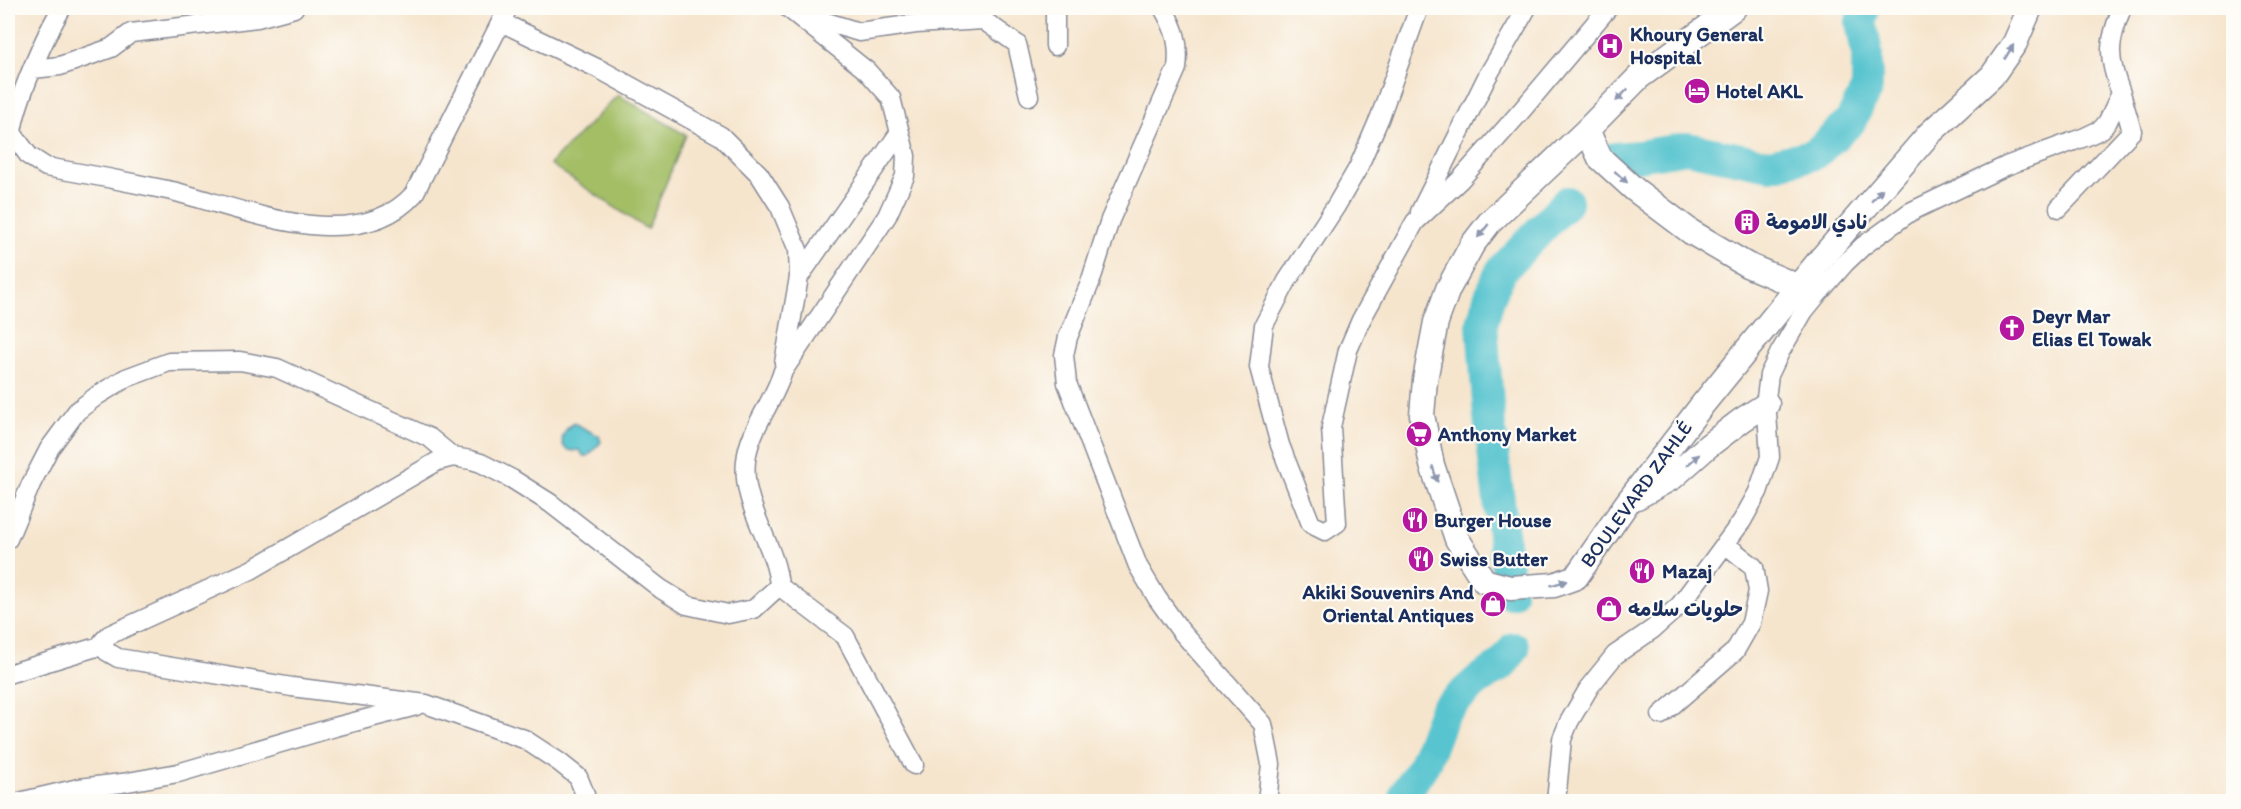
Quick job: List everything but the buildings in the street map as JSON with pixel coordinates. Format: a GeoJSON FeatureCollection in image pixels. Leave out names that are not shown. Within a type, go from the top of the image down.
{"type":"FeatureCollection","features":[{"type":"Feature","properties":{"kind":"main road","name":"BOULEVARD ZAHLÉ"},"geometry":{"type":"LineString","coordinates":[[1734,8],[1639,77],[1489,223],[1452,278],[1436,322],[1425,380],[1422,415],[1432,465],[1457,539],[1484,581],[1510,588],[1554,585],[1576,577],[1627,503],[1703,404],[1808,291],[1929,134],[1992,76],[2015,43],[2030,8]]}},
{"type":"Feature","properties":{"kind":"main road"},"geometry":{"type":"LineString","coordinates":[[1587,130],[1600,158],[1634,189],[1691,232],[1747,265],[1808,291]]}},
{"type":"Feature","properties":{"kind":"main road"},"geometry":{"type":"LineString","coordinates":[[1627,503],[1673,477],[1725,433],[1767,404]]}},
{"type":"Feature","properties":{"kind":"street"},"geometry":{"type":"LineString","coordinates":[[62,8],[33,69],[13,119],[12,133],[29,156],[46,167],[173,192],[262,217],[322,226],[346,225],[375,219],[396,210],[414,194],[505,15],[721,135],[759,174],[780,207],[798,250],[799,277],[783,371],[751,442],[746,462],[747,483],[759,528],[778,569],[779,586],[845,636],[915,765]]}},
{"type":"Feature","properties":{"kind":"street"},"geometry":{"type":"LineString","coordinates":[[33,69],[60,66],[111,48],[131,33],[257,18],[294,8]]}},
{"type":"Feature","properties":{"kind":"street"},"geometry":{"type":"LineString","coordinates":[[1055,8],[1055,46]]}},
{"type":"Feature","properties":{"kind":"street"},"geometry":{"type":"LineString","coordinates":[[1163,8],[1173,26],[1179,49],[1177,68],[1110,220],[1090,283],[1068,337],[1064,355],[1067,383],[1138,566],[1180,630],[1263,724],[1271,764],[1267,801]]}},
{"type":"Feature","properties":{"kind":"street"},"geometry":{"type":"LineString","coordinates":[[1419,8],[1380,117],[1358,168],[1287,281],[1264,325],[1259,367],[1280,445],[1311,524],[1325,531],[1337,523],[1330,427],[1348,350],[1361,320],[1415,222],[1487,77],[1527,8]]}},
{"type":"Feature","properties":{"kind":"street"},"geometry":{"type":"LineString","coordinates":[[1415,222],[1460,180],[1608,8]]}},
{"type":"Feature","properties":{"kind":"street"},"geometry":{"type":"LineString","coordinates":[[2059,208],[2132,131],[2111,67],[2111,41],[2122,8]]}},
{"type":"Feature","properties":{"kind":"street"},"geometry":{"type":"LineString","coordinates":[[790,9],[859,32],[916,24],[983,20],[1017,44],[1029,96]]}},
{"type":"Feature","properties":{"kind":"street"},"geometry":{"type":"LineString","coordinates":[[783,371],[888,216],[904,176],[906,156],[891,98],[867,71],[790,9]]}},
{"type":"Feature","properties":{"kind":"street"},"geometry":{"type":"LineString","coordinates":[[1556,801],[1562,739],[1590,686],[1616,655],[1653,629],[1680,604],[1742,521],[1758,492],[1770,456],[1766,385],[1780,352],[1804,311],[1808,291],[1882,231],[1910,212],[2006,166],[2102,129],[2109,122],[2121,93]]}},
{"type":"Feature","properties":{"kind":"street"},"geometry":{"type":"LineString","coordinates":[[799,277],[900,132]]}},
{"type":"Feature","properties":{"kind":"street"},"geometry":{"type":"LineString","coordinates":[[8,539],[31,484],[49,449],[77,411],[126,378],[169,362],[240,361],[277,369],[430,438],[453,457]]}},
{"type":"Feature","properties":{"kind":"street"},"geometry":{"type":"LineString","coordinates":[[582,801],[585,794],[578,777],[524,739],[426,704],[292,687],[118,658],[110,655],[103,645],[104,639],[251,570],[438,461],[453,457],[482,463],[550,503],[662,589],[687,605],[728,614],[754,609],[779,586]]}},
{"type":"Feature","properties":{"kind":"street"},"geometry":{"type":"LineString","coordinates":[[1661,715],[1735,651],[1751,623],[1758,591],[1754,567],[1725,544]]}},
{"type":"Feature","properties":{"kind":"street"},"geometry":{"type":"LineString","coordinates":[[8,674],[103,645]]}},
{"type":"Feature","properties":{"kind":"street"},"geometry":{"type":"LineString","coordinates":[[19,801],[79,788],[178,773],[325,730],[426,704]]}},
{"type":"Feature","properties":{"kind":"green space"},"geometry":{"type":"Polygon","coordinates":[[[618,95],[686,135],[647,229],[550,164],[618,95]]]}},
{"type":"Feature","properties":{"kind":"water"},"geometry":{"type":"Polygon","coordinates":[[[574,423],[599,436],[601,442],[588,456],[584,456],[579,450],[567,449],[562,442],[565,432],[574,423]]]}},
{"type":"Feature","properties":{"kind":"waterway"},"geometry":{"type":"LineString","coordinates":[[1615,158],[1687,148],[1770,165],[1815,154],[1850,122],[1867,88],[1867,53],[1861,22],[1864,8]]}},
{"type":"Feature","properties":{"kind":"waterway"},"geometry":{"type":"LineString","coordinates":[[1510,593],[1489,417],[1482,324],[1489,298],[1501,271],[1567,202]]}},
{"type":"Feature","properties":{"kind":"waterway"},"geometry":{"type":"LineString","coordinates":[[1411,802],[1405,793],[1424,764],[1444,711],[1477,681],[1502,665],[1514,648]]}},
{"type":"Feature","properties":{"kind":"place","name":"Khoury General Hospital"},"geometry":{"type":"Point","coordinates":[1610,46]}},
{"type":"Feature","properties":{"kind":"place","name":"Hotel AKL"},"geometry":{"type":"Point","coordinates":[1697,91]}},
{"type":"Feature","properties":{"kind":"place","name":"نادي الامومة"},"geometry":{"type":"Point","coordinates":[1747,222]}},
{"type":"Feature","properties":{"kind":"place","name":"Deyr Mar Elias El Towak"},"geometry":{"type":"Point","coordinates":[2012,328]}},
{"type":"Feature","properties":{"kind":"place","name":"Anthony Market"},"geometry":{"type":"Point","coordinates":[1419,434]}},
{"type":"Feature","properties":{"kind":"place","name":"Burger House"},"geometry":{"type":"Point","coordinates":[1415,520]}},
{"type":"Feature","properties":{"kind":"place","name":"Swiss Butter"},"geometry":{"type":"Point","coordinates":[1421,559]}},
{"type":"Feature","properties":{"kind":"place","name":"Mazaj"},"geometry":{"type":"Point","coordinates":[1642,571]}},
{"type":"Feature","properties":{"kind":"place","name":"Akiki Souvenirs And Oriental Antiques"},"geometry":{"type":"Point","coordinates":[1493,604]}},
{"type":"Feature","properties":{"kind":"place","name":"حلويات سلامه"},"geometry":{"type":"Point","coordinates":[1609,609]}}]}
